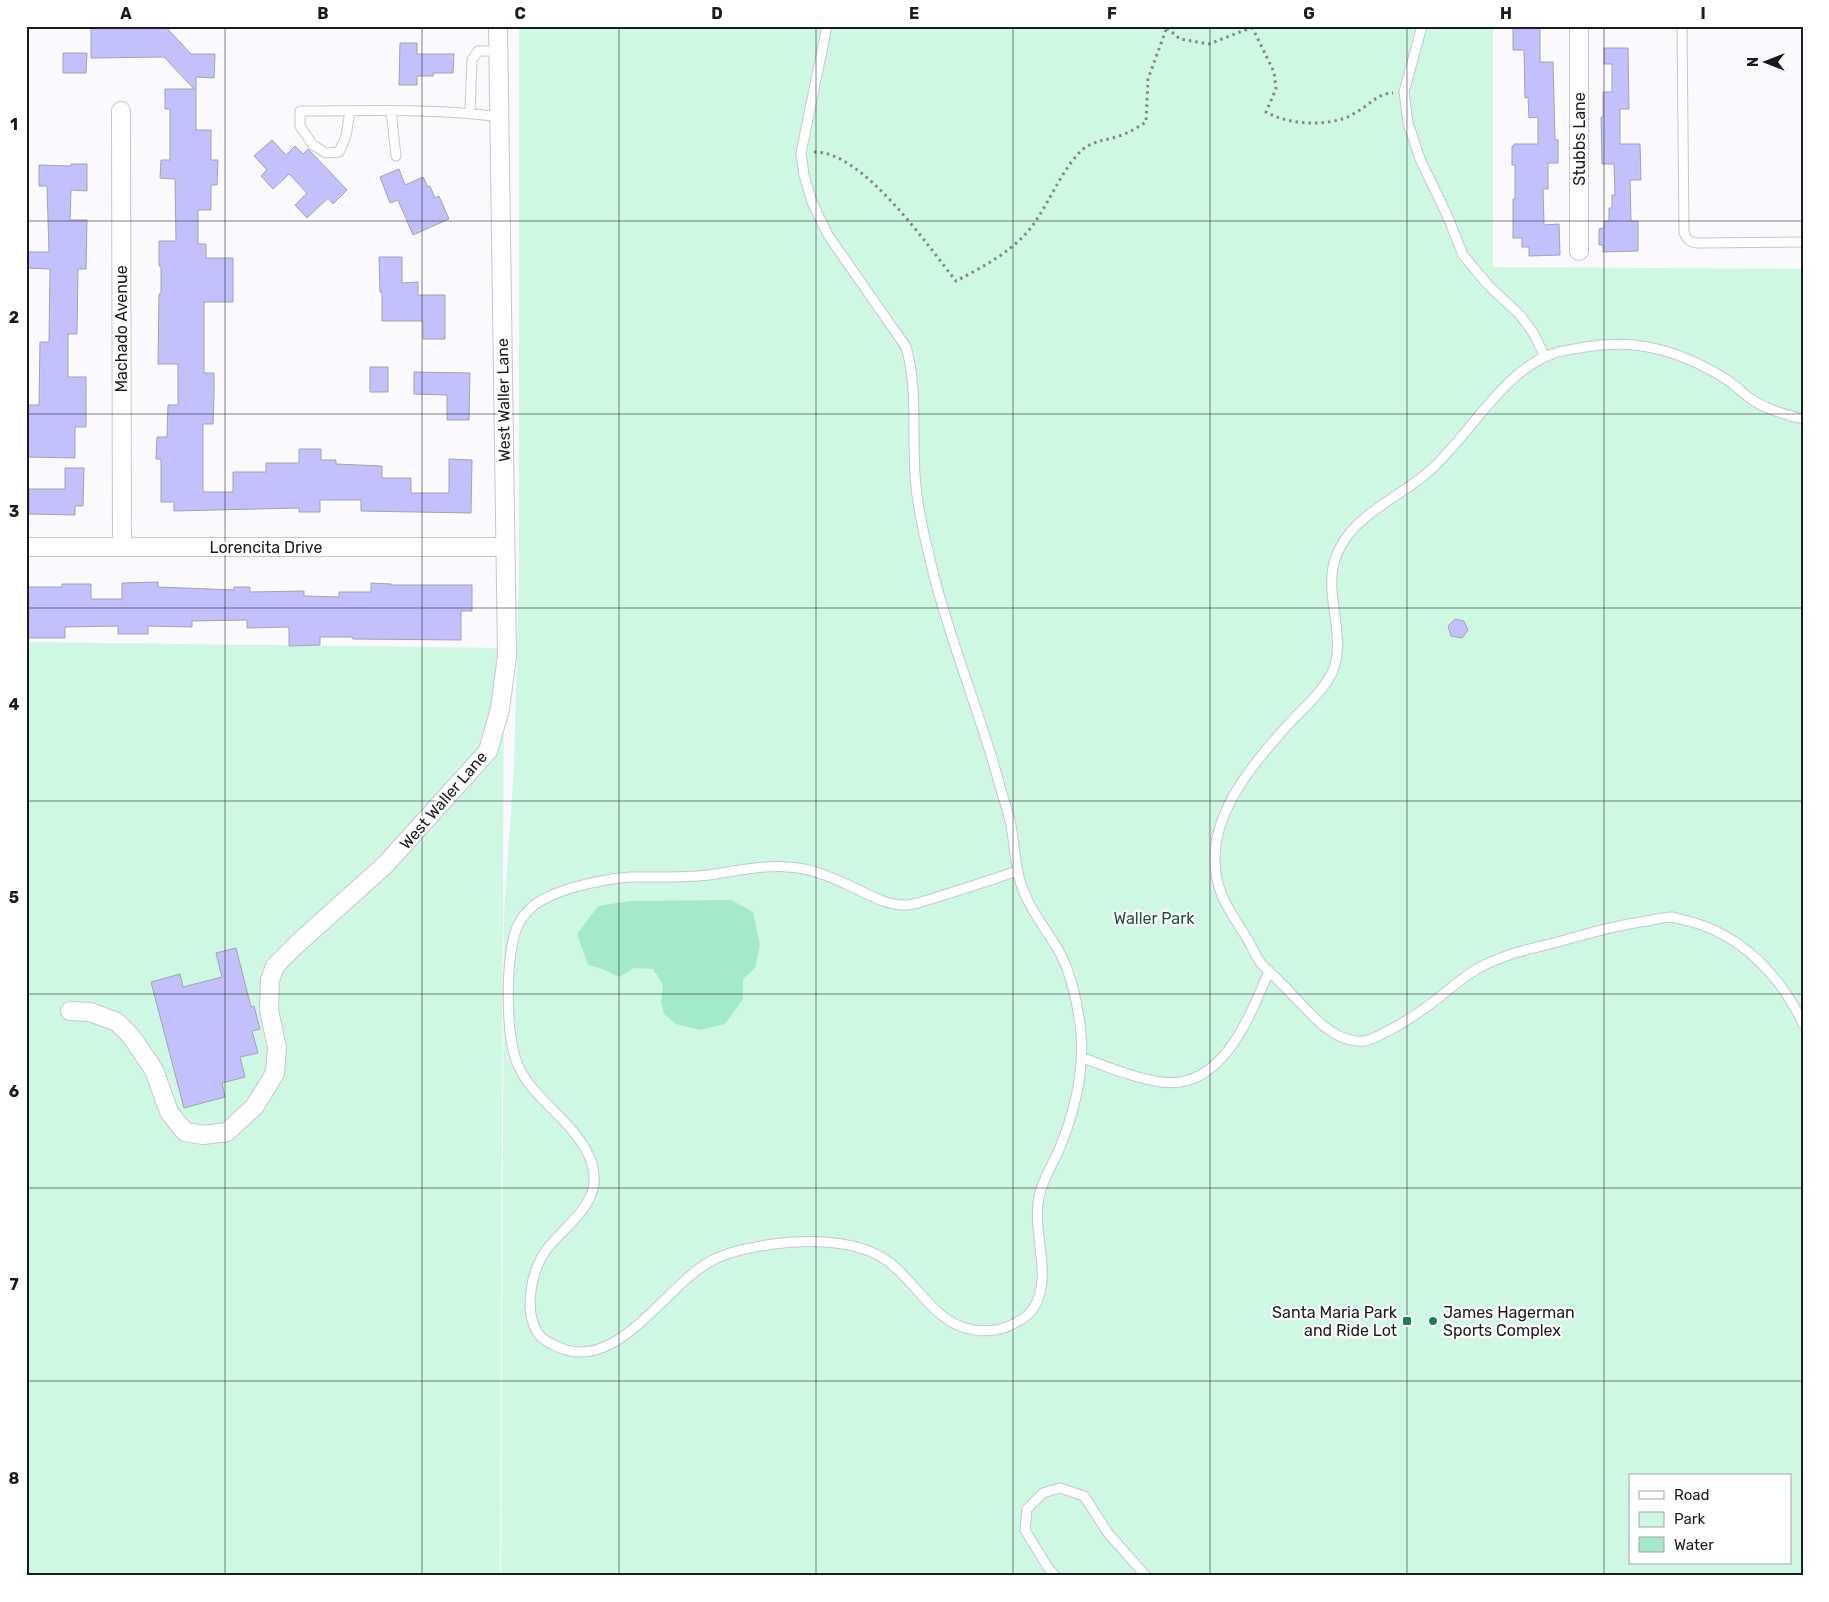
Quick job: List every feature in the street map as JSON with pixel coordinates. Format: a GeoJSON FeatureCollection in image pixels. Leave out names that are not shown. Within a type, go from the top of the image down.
{"type":"FeatureCollection","features":[{"type":"Feature","properties":{"kind":"street","name":"West Waller Lane"},"geometry":{"type":"LineString","coordinates":[[70,1011],[90,1012],[117,1022],[131,1036],[154,1070],[169,1112],[185,1132],[203,1135],[227,1132],[255,1106],[275,1073],[277,1048],[269,1010],[270,980],[275,966],[385,865],[488,751],[500,709],[507,656],[498,26]]}},
{"type":"Feature","properties":{"kind":"street","name":"Stubbs Lane"},"geometry":{"type":"LineString","coordinates":[[1579,26],[1579,251]]}},
{"type":"Feature","properties":{"kind":"street","name":"Machado Avenue"},"geometry":{"type":"LineString","coordinates":[[121,111],[122,547]]}},
{"type":"Feature","properties":{"kind":"street","name":"Lorencita Drive"},"geometry":{"type":"LineString","coordinates":[[26,547],[505,547]]}},
{"type":"Feature","properties":{"kind":"lane"},"geometry":{"type":"LineString","coordinates":[[827,26],[801,153],[804,175],[812,202],[828,235],[906,347],[911,364],[915,481],[933,573],[956,652],[985,734],[1012,826],[1016,871],[1024,894],[1036,918],[1062,956],[1073,991],[1081,1028],[1081,1068],[1071,1119],[1039,1195],[1038,1238],[1043,1276],[1040,1295],[1032,1310],[1021,1321],[1001,1330],[982,1332],[962,1328],[942,1318],[888,1261],[874,1253],[820,1242],[783,1242],[761,1246],[712,1261],[684,1281],[641,1322],[604,1348],[579,1352],[560,1349],[540,1336],[530,1318],[530,1293],[534,1274],[542,1256],[551,1243],[582,1212],[590,1196],[594,1181],[591,1160],[582,1146],[532,1086],[515,1061],[509,1018],[511,952],[516,928],[524,915],[536,903],[556,893],[600,881],[625,878],[703,876],[779,867],[800,868],[824,874],[871,896],[903,906],[950,894],[1016,871]]}},
{"type":"Feature","properties":{"kind":"lane"},"geometry":{"type":"LineString","coordinates":[[1422,26],[1404,92],[1408,123],[1420,159],[1447,215],[1463,255],[1489,286],[1520,315],[1534,334],[1545,357]]}},
{"type":"Feature","properties":{"kind":"lane"},"geometry":{"type":"LineString","coordinates":[[1682,26],[1684,233],[1686,239],[1697,243],[1803,242]]}},
{"type":"Feature","properties":{"kind":"lane"},"geometry":{"type":"LineString","coordinates":[[470,113],[472,60],[478,51],[498,51]]}},
{"type":"Feature","properties":{"kind":"lane"},"geometry":{"type":"LineString","coordinates":[[350,111],[346,136],[339,152],[326,153],[313,145],[300,126],[300,111],[350,111],[391,111],[470,113],[499,117]]}},
{"type":"Feature","properties":{"kind":"lane"},"geometry":{"type":"LineString","coordinates":[[391,111],[396,156]]}},
{"type":"Feature","properties":{"kind":"lane"},"geometry":{"type":"LineString","coordinates":[[1803,419],[1777,412],[1750,398],[1733,384],[1694,361],[1658,348],[1604,344],[1554,353],[1529,365],[1502,390],[1427,473],[1356,525],[1345,539],[1335,560],[1332,582],[1332,606],[1337,627],[1337,650],[1333,671],[1320,693],[1260,757],[1228,805],[1218,828],[1215,855],[1222,896],[1228,910],[1261,964],[1320,1023],[1331,1032],[1349,1040],[1366,1041],[1414,1016],[1476,969],[1501,958],[1619,925],[1671,917],[1702,925],[1729,937],[1752,954],[1786,993],[1803,1024]]}},
{"type":"Feature","properties":{"kind":"lane"},"geometry":{"type":"LineString","coordinates":[[1082,1057],[1142,1078],[1163,1082],[1186,1082],[1203,1074],[1218,1062],[1238,1036],[1269,971]]}},
{"type":"Feature","properties":{"kind":"lane"},"geometry":{"type":"LineString","coordinates":[[1055,1576],[1046,1566],[1025,1530],[1027,1509],[1043,1493],[1060,1488],[1084,1496],[1108,1534],[1146,1576]]}},
{"type":"Feature","properties":{"kind":"path"},"geometry":{"type":"LineString","coordinates":[[801,153],[820,152],[861,172],[897,207],[956,281],[982,268],[1003,254],[1019,239],[1037,220],[1057,183],[1078,153],[1091,143],[1121,136],[1146,122],[1148,79],[1166,27],[1180,38],[1209,44],[1253,27],[1274,72],[1276,89],[1266,112],[1294,122],[1344,119],[1383,93],[1404,92]]}},
{"type":"Feature","properties":{"kind":"green space","name":"Waller Park"},"geometry":{"type":"Polygon","coordinates":[[[519,26],[1493,26],[1493,267],[1803,269],[1803,1576],[501,1576],[504,913],[514,766],[519,567],[519,26]]]}},
{"type":"Feature","properties":{"kind":"green space"},"geometry":{"type":"Polygon","coordinates":[[[26,642],[504,648],[500,1576],[26,1576],[26,642]]]}},
{"type":"Feature","properties":{"kind":"water"},"geometry":{"type":"Polygon","coordinates":[[[731,900],[753,912],[760,945],[755,968],[743,979],[743,999],[725,1024],[701,1030],[676,1024],[664,1014],[661,1002],[663,985],[653,969],[634,968],[619,977],[603,969],[588,965],[577,934],[598,906],[630,901],[731,900]]]}},
{"type":"Feature","properties":{"kind":"building"},"geometry":{"type":"Polygon","coordinates":[[[91,26],[165,26],[191,54],[215,54],[214,78],[196,77],[196,130],[211,130],[211,160],[218,160],[217,185],[211,185],[211,210],[198,210],[198,244],[206,244],[206,258],[233,258],[233,302],[204,302],[204,373],[214,373],[214,396],[213,424],[203,424],[203,492],[233,492],[233,472],[266,472],[266,463],[299,463],[299,449],[321,449],[321,460],[336,460],[336,464],[382,466],[382,478],[411,478],[411,493],[449,493],[449,459],[472,460],[471,513],[361,511],[361,500],[320,500],[320,512],[299,512],[299,508],[174,511],[174,502],[161,502],[161,459],[156,459],[157,437],[167,437],[168,405],[178,405],[178,364],[158,364],[159,294],[161,294],[159,241],[176,241],[175,179],[160,178],[161,160],[170,160],[170,109],[165,109],[165,89],[194,89],[164,57],[91,58],[91,26]]]}},
{"type":"Feature","properties":{"kind":"building"},"geometry":{"type":"Polygon","coordinates":[[[1513,26],[1540,26],[1540,62],[1553,62],[1555,140],[1558,140],[1558,163],[1548,163],[1548,189],[1543,189],[1544,225],[1559,224],[1560,255],[1529,256],[1529,247],[1522,247],[1522,238],[1513,238],[1515,165],[1512,165],[1512,146],[1514,144],[1538,144],[1538,117],[1529,118],[1528,97],[1525,98],[1524,50],[1513,50],[1513,26]]]}},
{"type":"Feature","properties":{"kind":"building"},"geometry":{"type":"Polygon","coordinates":[[[400,43],[417,43],[417,54],[454,54],[453,73],[434,73],[433,76],[417,76],[417,85],[399,85],[400,43]]]}},
{"type":"Feature","properties":{"kind":"building"},"geometry":{"type":"Polygon","coordinates":[[[1604,48],[1628,48],[1629,109],[1620,109],[1620,144],[1640,144],[1641,180],[1630,180],[1631,221],[1638,221],[1638,251],[1603,252],[1603,245],[1599,245],[1599,229],[1604,228],[1604,221],[1609,221],[1612,195],[1615,195],[1614,164],[1602,164],[1601,117],[1603,117],[1603,92],[1612,92],[1612,64],[1604,64],[1604,48]]]}},
{"type":"Feature","properties":{"kind":"building"},"geometry":{"type":"Polygon","coordinates":[[[63,53],[87,53],[86,73],[63,73],[63,53]]]}},
{"type":"Feature","properties":{"kind":"building"},"geometry":{"type":"Polygon","coordinates":[[[272,140],[286,155],[295,146],[303,154],[308,149],[347,190],[333,204],[328,198],[307,218],[295,205],[307,193],[289,174],[273,189],[261,176],[267,170],[254,156],[272,140]]]}},
{"type":"Feature","properties":{"kind":"building"},"geometry":{"type":"Polygon","coordinates":[[[71,164],[87,164],[87,191],[71,190],[70,220],[87,220],[86,269],[78,269],[77,334],[68,334],[68,377],[86,377],[86,427],[75,427],[75,458],[26,457],[26,405],[39,405],[40,342],[49,342],[50,269],[26,268],[26,252],[49,252],[47,186],[39,186],[39,165],[71,166],[71,164]]]}},
{"type":"Feature","properties":{"kind":"building"},"geometry":{"type":"Polygon","coordinates":[[[399,169],[405,185],[423,177],[428,187],[430,186],[435,198],[439,196],[449,219],[413,235],[398,200],[390,203],[380,177],[399,169]]]}},
{"type":"Feature","properties":{"kind":"building"},"geometry":{"type":"Polygon","coordinates":[[[379,257],[402,257],[402,283],[418,282],[418,295],[445,295],[445,339],[423,339],[423,321],[382,321],[379,257]]]}},
{"type":"Feature","properties":{"kind":"building"},"geometry":{"type":"Polygon","coordinates":[[[370,367],[388,367],[388,392],[370,392],[370,367]]]}},
{"type":"Feature","properties":{"kind":"building"},"geometry":{"type":"Polygon","coordinates":[[[414,372],[470,373],[469,420],[447,420],[447,395],[414,394],[414,372]]]}},
{"type":"Feature","properties":{"kind":"building"},"geometry":{"type":"Polygon","coordinates":[[[65,468],[84,468],[83,506],[75,506],[75,515],[29,514],[29,489],[65,489],[65,468]]]}},
{"type":"Feature","properties":{"kind":"building"},"geometry":{"type":"Polygon","coordinates":[[[158,582],[158,587],[234,590],[234,587],[250,587],[250,592],[304,591],[304,596],[339,597],[339,592],[371,592],[371,583],[391,585],[472,585],[472,611],[461,611],[461,640],[320,637],[320,645],[289,646],[289,627],[247,628],[247,620],[192,621],[192,627],[148,626],[148,634],[118,634],[118,626],[65,627],[65,638],[26,638],[26,587],[62,587],[62,584],[91,584],[91,599],[122,599],[122,583],[158,582]]]}},
{"type":"Feature","properties":{"kind":"building"},"geometry":{"type":"Polygon","coordinates":[[[1455,619],[1464,621],[1468,630],[1462,638],[1451,636],[1448,626],[1455,619]]]}},
{"type":"Feature","properties":{"kind":"building"},"geometry":{"type":"Polygon","coordinates":[[[236,948],[251,1007],[254,1006],[260,1029],[252,1031],[258,1053],[240,1057],[245,1077],[222,1083],[225,1097],[184,1108],[151,982],[180,974],[183,987],[222,977],[216,953],[236,948]]]}},
{"type":"Feature","properties":{"kind":"place","name":"Santa Maria Park and Ride Lot"},"geometry":{"type":"Point","coordinates":[1407,1321]}},
{"type":"Feature","properties":{"kind":"place","name":"James Hagerman Sports Complex"},"geometry":{"type":"Point","coordinates":[1433,1321]}}]}
